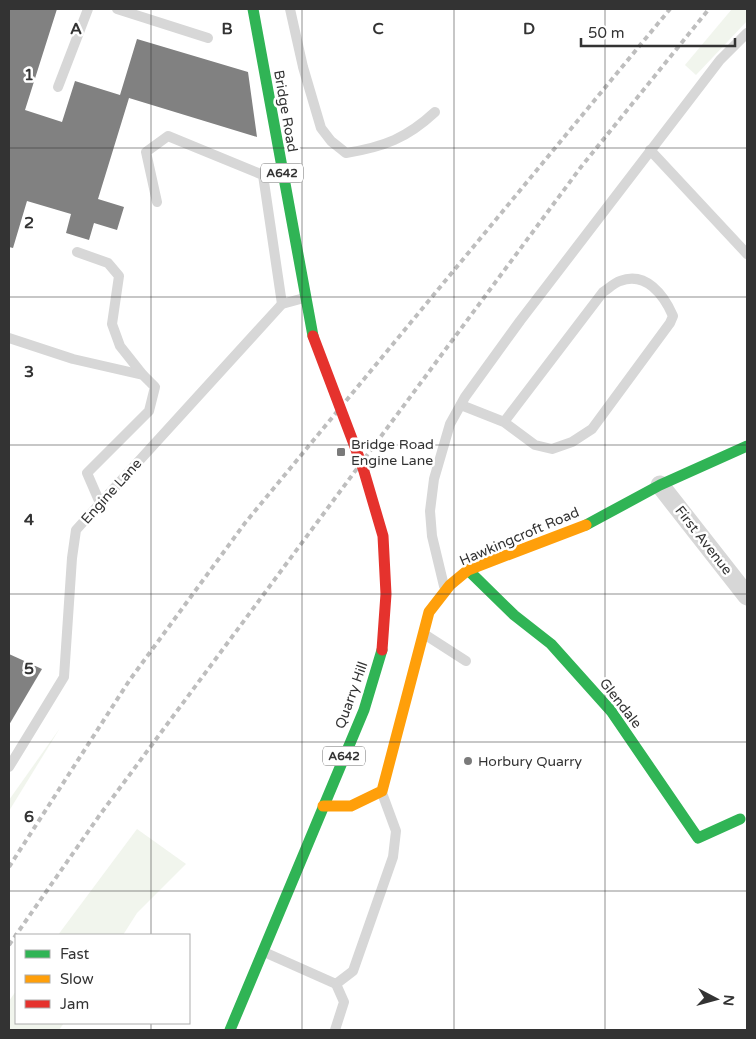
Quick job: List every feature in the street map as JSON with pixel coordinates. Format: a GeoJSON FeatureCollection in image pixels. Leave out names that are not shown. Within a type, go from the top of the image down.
{"type":"FeatureCollection","features":[{"type":"Feature","properties":{"kind":"main road","name":"Bridge Road"},"geometry":{"type":"LineString","coordinates":[[253,9],[304,298],[313,336],[363,468]]}},
{"type":"Feature","properties":{"kind":"main road","name":"Hawkingcroft Road"},"geometry":{"type":"LineString","coordinates":[[382,791],[429,612],[445,589],[468,570],[590,523],[660,485],[747,446]]}},
{"type":"Feature","properties":{"kind":"main road","name":"Quarry Hill"},"geometry":{"type":"LineString","coordinates":[[230,1030],[364,710],[381,656],[386,594],[383,536],[363,468]]}},
{"type":"Feature","properties":{"kind":"main road","name":"Glendale"},"geometry":{"type":"LineString","coordinates":[[468,570],[514,615],[551,644],[611,711],[698,838],[740,819]]}},
{"type":"Feature","properties":{"kind":"main road"},"geometry":{"type":"LineString","coordinates":[[323,806],[351,806],[382,791]]}},
{"type":"Feature","properties":{"kind":"street","name":"First Avenue"},"geometry":{"type":"LineString","coordinates":[[660,485],[747,596]]}},
{"type":"Feature","properties":{"kind":"lane"},"geometry":{"type":"LineString","coordinates":[[58,87],[88,9]]}},
{"type":"Feature","properties":{"kind":"lane"},"geometry":{"type":"LineString","coordinates":[[117,9],[208,38]]}},
{"type":"Feature","properties":{"kind":"lane"},"geometry":{"type":"LineString","coordinates":[[290,9],[303,68],[321,128],[331,141],[346,153],[390,143],[420,126],[435,112]]}},
{"type":"Feature","properties":{"kind":"lane"},"geometry":{"type":"LineString","coordinates":[[445,589],[432,536],[430,511],[434,479],[450,424],[461,405],[520,321],[720,60],[747,33]]}},
{"type":"Feature","properties":{"kind":"lane"},"geometry":{"type":"LineString","coordinates":[[157,202],[146,152],[168,136],[263,175],[282,304],[304,298]]}},
{"type":"Feature","properties":{"kind":"lane"},"geometry":{"type":"LineString","coordinates":[[650,150],[747,254]]}},
{"type":"Feature","properties":{"kind":"lane"},"geometry":{"type":"LineString","coordinates":[[77,252],[108,263],[119,276],[112,324],[120,346],[143,376],[156,387],[149,411],[87,473],[100,503]]}},
{"type":"Feature","properties":{"kind":"lane"},"geometry":{"type":"LineString","coordinates":[[461,405],[504,422],[535,445],[552,449],[572,442],[592,429],[670,323],[673,316],[658,291],[636,279],[619,281],[603,292],[504,422]]}},
{"type":"Feature","properties":{"kind":"lane","name":"Engine Lane"},"geometry":{"type":"LineString","coordinates":[[9,767],[64,677],[72,558],[76,530],[282,304]]}},
{"type":"Feature","properties":{"kind":"lane"},"geometry":{"type":"LineString","coordinates":[[9,338],[72,360],[143,376]]}},
{"type":"Feature","properties":{"kind":"lane"},"geometry":{"type":"LineString","coordinates":[[423,634],[466,661]]}},
{"type":"Feature","properties":{"kind":"lane"},"geometry":{"type":"LineString","coordinates":[[336,984],[353,971],[393,857],[396,832],[382,791]]}},
{"type":"Feature","properties":{"kind":"lane"},"geometry":{"type":"LineString","coordinates":[[263,951],[336,984],[344,1002],[335,1030]]}},
{"type":"Feature","properties":{"kind":"shaded area"},"geometry":{"type":"Polygon","coordinates":[[[732,9],[747,9],[747,21],[696,75],[685,65],[732,9]]]}},
{"type":"Feature","properties":{"kind":"shaded area"},"geometry":{"type":"Polygon","coordinates":[[[60,728],[9,811],[9,800],[60,728]]]}},
{"type":"Feature","properties":{"kind":"shaded area"},"geometry":{"type":"Polygon","coordinates":[[[137,829],[186,864],[137,913],[124,934],[59,934],[137,829]]]}},
{"type":"Feature","properties":{"kind":"shaded area"},"geometry":{"type":"Polygon","coordinates":[[[15,992],[15,1024],[63,1024],[59,1030],[9,1030],[9,1001],[15,992]]]}},
{"type":"Feature","properties":{"kind":"building"},"geometry":{"type":"Polygon","coordinates":[[[9,9],[57,9],[25,110],[62,122],[75,81],[120,95],[137,39],[248,72],[257,137],[129,98],[98,199],[124,207],[117,230],[94,223],[89,240],[66,233],[71,214],[27,201],[13,248],[9,247],[9,9]]]}},
{"type":"Feature","properties":{"kind":"building"},"geometry":{"type":"Polygon","coordinates":[[[9,654],[42,669],[9,725],[9,654]]]}},
{"type":"Feature","properties":{"kind":"railway"},"geometry":{"type":"LineString","coordinates":[[9,867],[129,681],[245,523],[670,9]]}},
{"type":"Feature","properties":{"kind":"railway"},"geometry":{"type":"LineString","coordinates":[[17,934],[99,816],[581,167],[709,9]]}},
{"type":"Feature","properties":{"kind":"railway"},"geometry":{"type":"LineString","coordinates":[[9,945],[15,936]]}},
{"type":"Feature","properties":{"kind":"traffic: fast"},"geometry":{"type":"LineString","coordinates":[[253,9],[313,336]]}},
{"type":"Feature","properties":{"kind":"traffic: fast"},"geometry":{"type":"LineString","coordinates":[[586,525],[660,485],[747,446]]}},
{"type":"Feature","properties":{"kind":"traffic: fast"},"geometry":{"type":"LineString","coordinates":[[468,570],[514,615],[551,644],[611,711],[698,838],[740,819]]}},
{"type":"Feature","properties":{"kind":"traffic: fast"},"geometry":{"type":"LineString","coordinates":[[230,1030],[364,710],[382,650]]}},
{"type":"Feature","properties":{"kind":"traffic: slow"},"geometry":{"type":"LineString","coordinates":[[323,806],[351,806],[382,791],[429,612],[450,585],[468,570],[586,525]]}},
{"type":"Feature","properties":{"kind":"traffic: jam"},"geometry":{"type":"LineString","coordinates":[[313,336],[363,468]]}},
{"type":"Feature","properties":{"kind":"traffic: jam"},"geometry":{"type":"LineString","coordinates":[[363,468],[383,536],[386,594],[382,650]]}},
{"type":"Feature","properties":{"kind":"place","name":"Bridge Road Engine Lane"},"geometry":{"type":"Point","coordinates":[341,452]}},
{"type":"Feature","properties":{"kind":"place","name":"Horbury Quarry"},"geometry":{"type":"Point","coordinates":[468,761]}}]}
